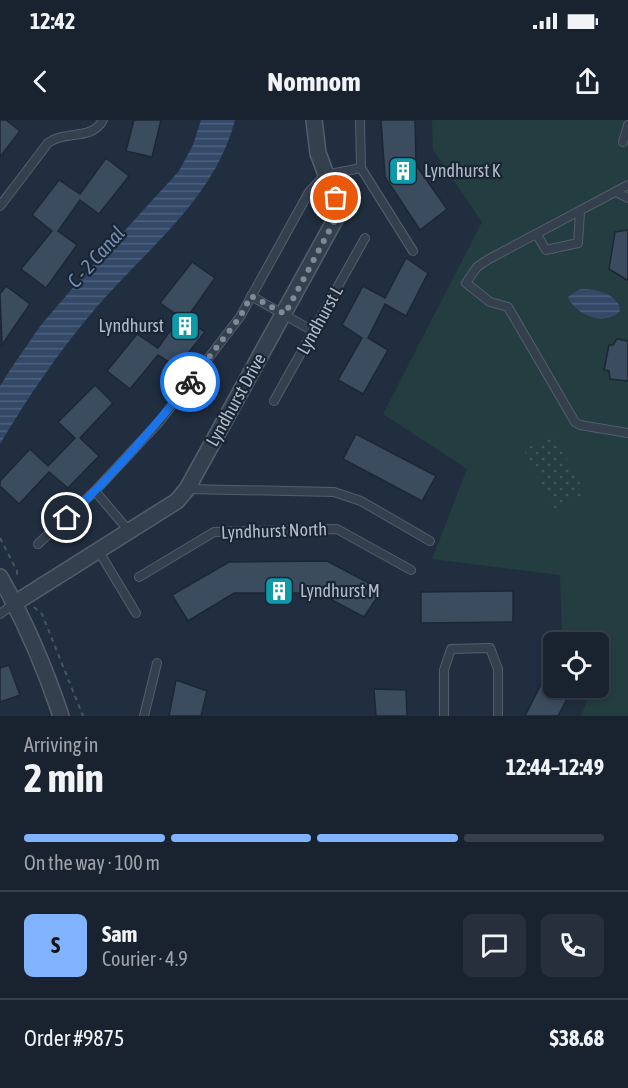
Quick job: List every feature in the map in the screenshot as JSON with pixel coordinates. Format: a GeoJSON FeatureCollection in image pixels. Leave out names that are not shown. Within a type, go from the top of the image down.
{"type":"FeatureCollection","features":[{"type":"Feature","properties":{"kind":"street","name":"Lyndhurst Drive"},"geometry":{"type":"LineString","coordinates":[[15,603],[177,501],[187,489],[336,218],[336,198],[318,153],[314,120]]}},
{"type":"Feature","properties":{"kind":"street"},"geometry":{"type":"LineString","coordinates":[[0,577],[15,603],[50,681],[61,716]]}},
{"type":"Feature","properties":{"kind":"lane"},"geometry":{"type":"LineString","coordinates":[[0,206],[48,142],[54,138],[86,134],[104,120]]}},
{"type":"Feature","properties":{"kind":"lane"},"geometry":{"type":"LineString","coordinates":[[360,120],[361,168],[413,251]]}},
{"type":"Feature","properties":{"kind":"lane"},"geometry":{"type":"LineString","coordinates":[[623,142],[628,125]]}},
{"type":"Feature","properties":{"kind":"lane"},"geometry":{"type":"LineString","coordinates":[[38,544],[95,491],[160,421],[240,317],[309,192],[326,175],[361,168]]}},
{"type":"Feature","properties":{"kind":"lane"},"geometry":{"type":"LineString","coordinates":[[628,185],[489,259],[477,267],[466,283],[490,302],[508,307],[575,422],[580,425],[628,433]]}},
{"type":"Feature","properties":{"kind":"lane"},"geometry":{"type":"LineString","coordinates":[[616,192],[628,198]]}},
{"type":"Feature","properties":{"kind":"lane"},"geometry":{"type":"LineString","coordinates":[[537,235],[546,250],[578,243],[580,212]]}},
{"type":"Feature","properties":{"kind":"lane","name":"Lyndhurst L"},"geometry":{"type":"LineString","coordinates":[[274,401],[365,238]]}},
{"type":"Feature","properties":{"kind":"lane"},"geometry":{"type":"LineString","coordinates":[[251,296],[313,331]]}},
{"type":"Feature","properties":{"kind":"lane"},"geometry":{"type":"LineString","coordinates":[[187,489],[334,492],[361,501],[430,541]]}},
{"type":"Feature","properties":{"kind":"lane"},"geometry":{"type":"LineString","coordinates":[[95,491],[129,532]]}},
{"type":"Feature","properties":{"kind":"lane","name":"Lyndhurst North"},"geometry":{"type":"LineString","coordinates":[[140,578],[214,532],[337,529],[411,570]]}},
{"type":"Feature","properties":{"kind":"lane"},"geometry":{"type":"LineString","coordinates":[[98,550],[136,613]]}},
{"type":"Feature","properties":{"kind":"lane"},"geometry":{"type":"LineString","coordinates":[[0,614],[15,603]]}},
{"type":"Feature","properties":{"kind":"lane"},"geometry":{"type":"LineString","coordinates":[[444,716],[444,670],[451,649],[490,648],[498,669],[498,716]]}},
{"type":"Feature","properties":{"kind":"lane"},"geometry":{"type":"LineString","coordinates":[[144,716],[157,663]]}},
{"type":"Feature","properties":{"kind":"path"},"geometry":{"type":"LineString","coordinates":[[0,538],[17,571],[17,583]]}},
{"type":"Feature","properties":{"kind":"path"},"geometry":{"type":"LineString","coordinates":[[31,604],[42,615],[83,716]]}},
{"type":"Feature","properties":{"kind":"green space"},"geometry":{"type":"Polygon","coordinates":[[[432,120],[628,120],[628,716],[581,716],[588,698],[609,698],[609,632],[562,632],[560,575],[432,559],[467,469],[383,414],[482,222],[433,150],[432,120]]]}},
{"type":"Feature","properties":{"kind":"green space"},"geometry":{"type":"Polygon","coordinates":[[[553,434],[585,493],[555,509],[524,450],[553,434]]]}},
{"type":"Feature","properties":{"kind":"water"},"geometry":{"type":"Polygon","coordinates":[[[201,120],[235,120],[225,149],[211,175],[176,222],[95,309],[69,341],[0,444],[0,386],[41,325],[179,171],[193,145],[201,120]]]}},
{"type":"Feature","properties":{"kind":"water"},"geometry":{"type":"Polygon","coordinates":[[[580,289],[599,291],[611,296],[619,305],[620,311],[607,318],[584,314],[568,297],[580,289]]]}},
{"type":"Feature","properties":{"kind":"building"},"geometry":{"type":"Polygon","coordinates":[[[0,120],[6,120],[20,131],[0,157],[0,120]]]}},
{"type":"Feature","properties":{"kind":"building"},"geometry":{"type":"Polygon","coordinates":[[[134,120],[161,120],[152,157],[126,151],[134,120]]]}},
{"type":"Feature","properties":{"kind":"building","name":"Lyndhurst K"},"geometry":{"type":"Polygon","coordinates":[[[381,120],[415,120],[416,165],[447,209],[420,230],[385,177],[381,120]]]}},
{"type":"Feature","properties":{"kind":"building"},"geometry":{"type":"Polygon","coordinates":[[[106,158],[129,176],[99,214],[80,200],[58,231],[77,245],[46,288],[21,269],[52,231],[32,215],[59,180],[80,194],[106,158]]]}},
{"type":"Feature","properties":{"kind":"building"},"geometry":{"type":"Polygon","coordinates":[[[628,230],[627,280],[609,269],[615,232],[628,230]]]}},
{"type":"Feature","properties":{"kind":"building"},"geometry":{"type":"Polygon","coordinates":[[[406,258],[428,273],[406,316],[385,304],[368,338],[388,350],[363,394],[338,380],[362,338],[342,325],[363,286],[385,298],[406,258]]]}},
{"type":"Feature","properties":{"kind":"building","name":"Lyndhurst"},"geometry":{"type":"Polygon","coordinates":[[[192,262],[215,278],[186,319],[205,332],[177,367],[158,355],[130,389],[107,371],[137,334],[158,348],[180,317],[160,303],[192,262]]]}},
{"type":"Feature","properties":{"kind":"building"},"geometry":{"type":"Polygon","coordinates":[[[6,286],[30,304],[2,345],[0,294],[6,286]]]}},
{"type":"Feature","properties":{"kind":"building"},"geometry":{"type":"Polygon","coordinates":[[[617,339],[628,341],[628,381],[610,379],[609,371],[604,370],[609,345],[613,345],[617,339]]]}},
{"type":"Feature","properties":{"kind":"building","name":"Lyndhurst"},"geometry":{"type":"Polygon","coordinates":[[[95,385],[113,403],[80,438],[99,456],[68,488],[49,472],[19,504],[0,486],[0,481],[30,449],[48,466],[75,438],[58,422],[95,385]]]}},
{"type":"Feature","properties":{"kind":"building"},"geometry":{"type":"Polygon","coordinates":[[[356,434],[436,476],[422,501],[343,459],[356,434]]]}},
{"type":"Feature","properties":{"kind":"building","name":"Lyndhurst M"},"geometry":{"type":"Polygon","coordinates":[[[327,561],[382,590],[364,617],[319,593],[234,593],[188,621],[172,595],[229,562],[327,561]]]}},
{"type":"Feature","properties":{"kind":"building"},"geometry":{"type":"Polygon","coordinates":[[[513,591],[513,622],[421,623],[421,592],[513,591]]]}},
{"type":"Feature","properties":{"kind":"building"},"geometry":{"type":"Polygon","coordinates":[[[9,665],[20,695],[0,702],[0,668],[9,665]]]}},
{"type":"Feature","properties":{"kind":"building"},"geometry":{"type":"Polygon","coordinates":[[[176,680],[207,691],[201,716],[169,716],[176,680]]]}},
{"type":"Feature","properties":{"kind":"building"},"geometry":{"type":"Polygon","coordinates":[[[543,681],[543,698],[567,698],[558,716],[525,716],[543,681]]]}},
{"type":"Feature","properties":{"kind":"building"},"geometry":{"type":"Polygon","coordinates":[[[374,689],[406,690],[407,716],[376,716],[374,689]]]}},
{"type":"Feature","properties":{"kind":"way so far"},"geometry":{"type":"LineString","coordinates":[[190,382],[240,317],[251,296],[285,314],[336,218],[338,207],[336,198]]}},
{"type":"Feature","properties":{"kind":"place","name":"Lyndhurst K"},"geometry":{"type":"Point","coordinates":[403,171]}},
{"type":"Feature","properties":{"kind":"place","name":"Lyndhurst"},"geometry":{"type":"Point","coordinates":[185,326]}},
{"type":"Feature","properties":{"kind":"place","name":"Lyndhurst M"},"geometry":{"type":"Point","coordinates":[279,591]}},
{"type":"Feature","properties":{"kind":"route"},"geometry":{"type":"LineString","coordinates":[[67,518],[160,421],[190,382]]}},
{"type":"Feature","properties":{"kind":"water label","name":"C - 2 Canal"},"geometry":{"type":"Point","coordinates":[96,257]}}]}
